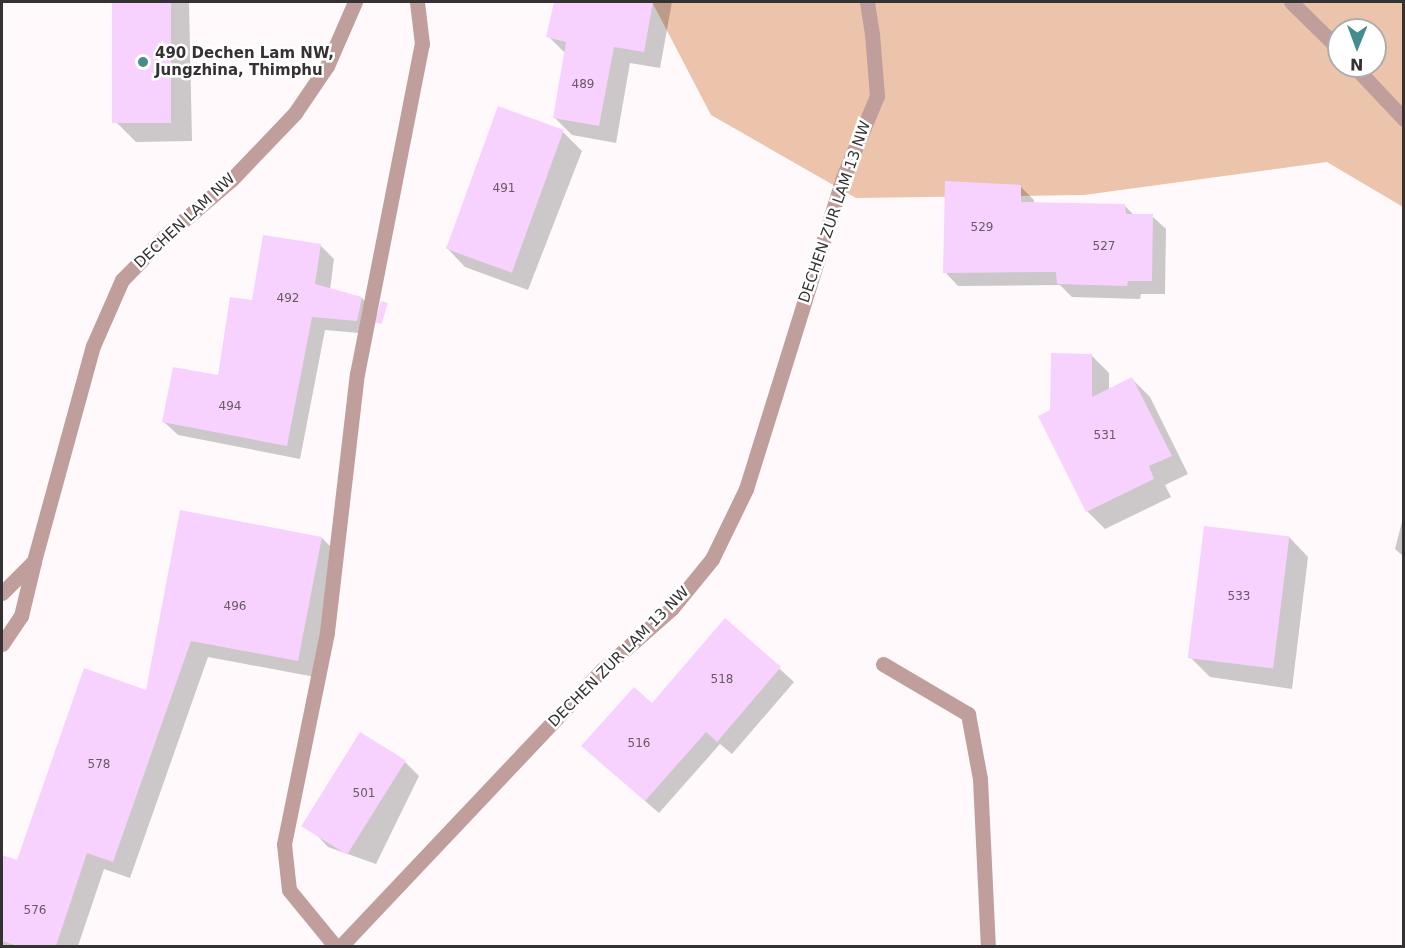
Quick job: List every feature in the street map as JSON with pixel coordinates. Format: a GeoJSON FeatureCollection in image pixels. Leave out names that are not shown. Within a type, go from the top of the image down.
{"type":"FeatureCollection","features":[{"type":"Feature","properties":{"kind":"street","name":"DECHEN LAM NW"},"geometry":{"type":"LineString","coordinates":[[34,561],[93,346],[122,280],[164,237],[232,179],[295,113],[327,66],[355,2]]}},
{"type":"Feature","properties":{"kind":"street"},"geometry":{"type":"LineString","coordinates":[[335,946],[289,890],[284,844],[327,632],[357,374],[422,44],[417,2]]}},
{"type":"Feature","properties":{"kind":"street","name":"DECHEN ZUR LAM 13 NW"},"geometry":{"type":"LineString","coordinates":[[341,946],[603,669],[672,608],[712,559],[746,489],[842,180],[876,96],[872,34],[867,2]]}},
{"type":"Feature","properties":{"kind":"street"},"geometry":{"type":"LineString","coordinates":[[1291,2],[1327,37]]}},
{"type":"Feature","properties":{"kind":"street"},"geometry":{"type":"LineString","coordinates":[[1365,78],[1404,119]]}},
{"type":"Feature","properties":{"kind":"street"},"geometry":{"type":"LineString","coordinates":[[2,592],[34,561]]}},
{"type":"Feature","properties":{"kind":"street"},"geometry":{"type":"LineString","coordinates":[[2,645],[21,616],[34,561]]}},
{"type":"Feature","properties":{"kind":"street"},"geometry":{"type":"LineString","coordinates":[[883,664],[968,714],[980,779],[988,946]]}},
{"type":"Feature","properties":{"kind":"shaded area"},"geometry":{"type":"Polygon","coordinates":[[[652,2],[1403,2],[1403,207],[1327,162],[1084,195],[856,198],[711,115],[652,2]]]}},
{"type":"Feature","properties":{"kind":"building","name":"490 Dechen Lam NW, Jungzhina, Thimphu"},"geometry":{"type":"Polygon","coordinates":[[[112,2],[171,2],[171,123],[112,123],[112,2]]]}},
{"type":"Feature","properties":{"kind":"building"},"geometry":{"type":"Polygon","coordinates":[[[554,2],[653,2],[644,52],[614,47],[599,126],[553,118],[566,42],[546,37],[554,2]]]}},
{"type":"Feature","properties":{"kind":"building"},"geometry":{"type":"Polygon","coordinates":[[[498,106],[564,130],[512,273],[446,249],[498,106]]]}},
{"type":"Feature","properties":{"kind":"building"},"geometry":{"type":"Polygon","coordinates":[[[945,181],[1021,185],[1021,202],[1125,204],[1126,214],[1153,214],[1152,281],[1128,281],[1127,286],[1057,284],[1056,272],[943,273],[945,181]]]}},
{"type":"Feature","properties":{"kind":"building"},"geometry":{"type":"Polygon","coordinates":[[[263,235],[321,244],[315,284],[362,297],[357,321],[312,317],[287,446],[162,422],[173,367],[218,375],[230,297],[252,300],[263,235]]]}},
{"type":"Feature","properties":{"kind":"building"},"geometry":{"type":"Polygon","coordinates":[[[381,301],[388,303],[382,324],[375,322],[381,301]]]}},
{"type":"Feature","properties":{"kind":"building"},"geometry":{"type":"Polygon","coordinates":[[[1051,353],[1092,354],[1092,397],[1132,377],[1172,456],[1149,466],[1154,479],[1086,512],[1038,416],[1050,410],[1051,353]]]}},
{"type":"Feature","properties":{"kind":"building"},"geometry":{"type":"Polygon","coordinates":[[[180,510],[322,537],[298,661],[191,641],[113,862],[87,853],[56,946],[18,946],[2,941],[2,855],[17,860],[84,668],[146,690],[180,510]]]}},
{"type":"Feature","properties":{"kind":"building"},"geometry":{"type":"Polygon","coordinates":[[[1204,526],[1289,536],[1273,668],[1188,658],[1204,526]]]}},
{"type":"Feature","properties":{"kind":"building"},"geometry":{"type":"Polygon","coordinates":[[[725,618],[781,667],[717,742],[706,732],[645,801],[581,746],[634,687],[652,703],[725,618]]]}},
{"type":"Feature","properties":{"kind":"building"},"geometry":{"type":"Polygon","coordinates":[[[360,732],[406,761],[347,855],[301,826],[360,732]]]}},
{"type":"Feature","properties":{"kind":"place","name":"490 Dechen Lam NW, Jungzhina, Thimphu"},"geometry":{"type":"Point","coordinates":[143,62]}}]}
